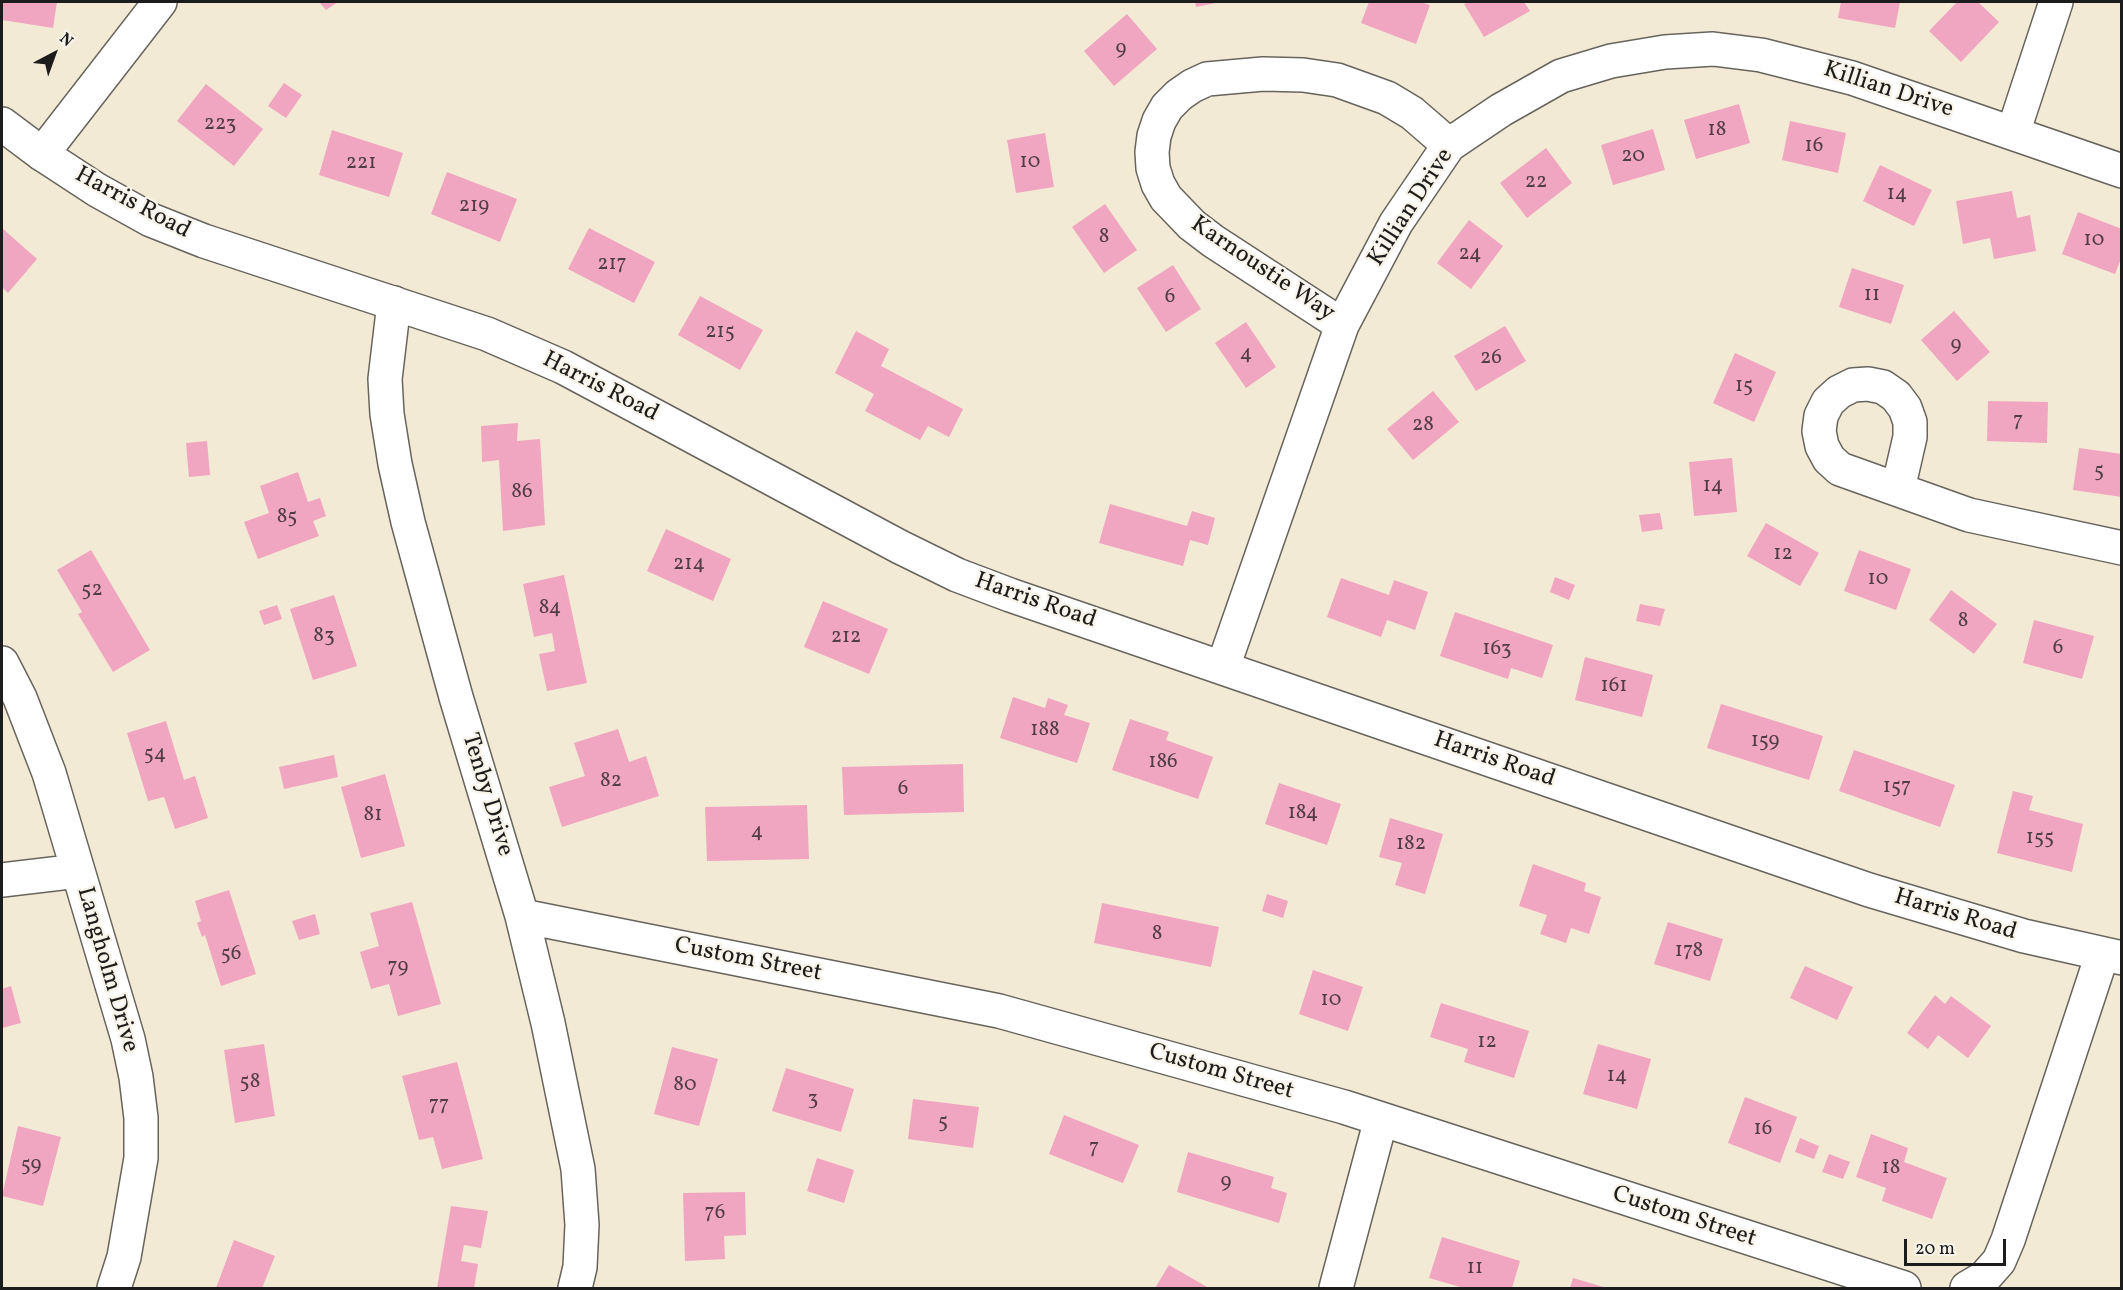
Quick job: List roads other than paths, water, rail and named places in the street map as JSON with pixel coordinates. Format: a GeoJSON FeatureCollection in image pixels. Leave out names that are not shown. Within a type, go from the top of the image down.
{"type":"FeatureCollection","features":[{"type":"Feature","properties":{"kind":"street"},"geometry":{"type":"LineString","coordinates":[[42,154],[160,2]]}},
{"type":"Feature","properties":{"kind":"street"},"geometry":{"type":"LineString","coordinates":[[2013,134],[2056,2]]}},
{"type":"Feature","properties":{"kind":"street","name":"Killian Drive"},"geometry":{"type":"LineString","coordinates":[[1223,667],[1342,325],[1396,223],[1449,146],[1502,110],[1560,76],[1611,61],[1665,52],[1713,49],[1761,55],[1852,78],[2121,171]]}},
{"type":"Feature","properties":{"kind":"street","name":"Karnoustie Way"},"geometry":{"type":"LineString","coordinates":[[1342,325],[1213,242],[1192,225],[1166,198],[1153,168],[1152,152],[1159,120],[1167,107],[1185,90],[1207,79],[1263,74],[1303,75],[1336,80],[1387,98],[1412,113],[1449,146]]}},
{"type":"Feature","properties":{"kind":"street","name":"Harris Road"},"geometry":{"type":"LineString","coordinates":[[2,124],[42,154],[97,190],[151,220],[204,241],[487,334],[563,367],[900,547],[957,575],[1869,890],[2001,930],[2112,957]]}},
{"type":"Feature","properties":{"kind":"street","name":"Tenby Drive"},"geometry":{"type":"LineString","coordinates":[[394,303],[385,379],[387,414],[395,464],[408,522],[456,697],[522,916],[548,1023],[578,1169],[582,1225],[580,1266],[575,1288]]}},
{"type":"Feature","properties":{"kind":"street"},"geometry":{"type":"LineString","coordinates":[[1898,489],[1969,515],[2121,548]]}},
{"type":"Feature","properties":{"kind":"street","name":"Langholm Drive"},"geometry":{"type":"LineString","coordinates":[[2,663],[20,698],[49,773],[128,1040],[141,1118],[141,1158],[124,1257],[114,1288]]}},
{"type":"Feature","properties":{"kind":"street"},"geometry":{"type":"LineString","coordinates":[[2,880],[78,871]]}},
{"type":"Feature","properties":{"kind":"street","name":"Custom Street"},"geometry":{"type":"LineString","coordinates":[[522,916],[999,1011],[1344,1107],[1904,1288]]}},
{"type":"Feature","properties":{"kind":"street"},"geometry":{"type":"LineString","coordinates":[[1967,1288],[1984,1278],[1999,1261],[2112,957]]}},
{"type":"Feature","properties":{"kind":"street"},"geometry":{"type":"LineString","coordinates":[[1336,1288],[1381,1119]]}}]}
